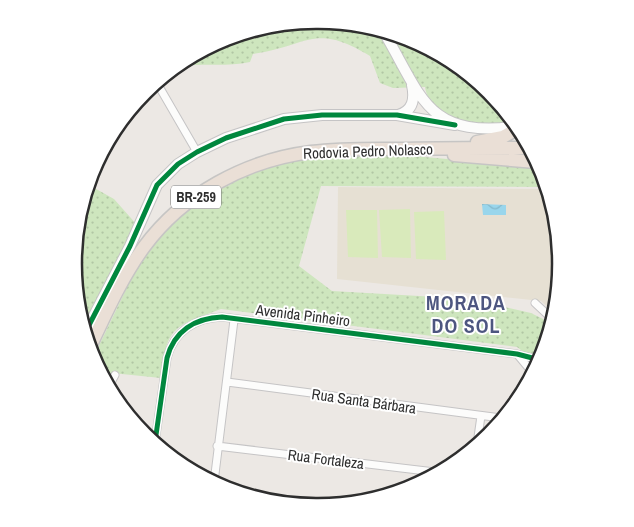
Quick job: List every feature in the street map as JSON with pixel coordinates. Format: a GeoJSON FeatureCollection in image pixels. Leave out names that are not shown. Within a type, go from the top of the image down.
{"type":"FeatureCollection","features":[{"type":"Feature","properties":{"kind":"highway"},"geometry":{"type":"LineString","coordinates":[[447,148],[503,137],[511,132]]}},
{"type":"Feature","properties":{"kind":"highway","name":"Rodovia Pedro Nolasco"},"geometry":{"type":"LineString","coordinates":[[95,338],[118,291],[145,246],[175,214],[199,194],[243,170],[279,157],[327,150],[521,148]]}},
{"type":"Feature","properties":{"kind":"highway"},"geometry":{"type":"LineString","coordinates":[[372,149],[529,161]]}},
{"type":"Feature","properties":{"kind":"street"},"geometry":{"type":"LineString","coordinates":[[388,40],[411,82],[435,112],[455,125]]}},
{"type":"Feature","properties":{"kind":"street"},"geometry":{"type":"LineString","coordinates":[[397,115],[407,111],[411,106],[414,94],[411,82]]}},
{"type":"Feature","properties":{"kind":"street"},"geometry":{"type":"LineString","coordinates":[[160,89],[196,152]]}},
{"type":"Feature","properties":{"kind":"street"},"geometry":{"type":"LineString","coordinates":[[90,322],[130,246],[157,185],[168,173],[196,152],[226,138],[284,119],[359,114],[397,115],[478,129],[508,127]]}},
{"type":"Feature","properties":{"kind":"street"},"geometry":{"type":"LineString","coordinates":[[535,303],[546,313]]}},
{"type":"Feature","properties":{"kind":"street","name":"Avenida Pinheiro"},"geometry":{"type":"LineString","coordinates":[[156,434],[167,358],[174,340],[184,329],[205,318],[517,354],[532,358]]}},
{"type":"Feature","properties":{"kind":"street"},"geometry":{"type":"LineString","coordinates":[[215,475],[234,320]]}},
{"type":"Feature","properties":{"kind":"street"},"geometry":{"type":"LineString","coordinates":[[517,354],[528,367]]}},
{"type":"Feature","properties":{"kind":"street"},"geometry":{"type":"LineString","coordinates":[[113,379],[115,375]]}},
{"type":"Feature","properties":{"kind":"street","name":"Rua Santa Bárbara"},"geometry":{"type":"LineString","coordinates":[[226,382],[494,417]]}},
{"type":"Feature","properties":{"kind":"street"},"geometry":{"type":"LineString","coordinates":[[479,433],[482,416]]}},
{"type":"Feature","properties":{"kind":"street","name":"Rua Fortaleza"},"geometry":{"type":"LineString","coordinates":[[217,446],[427,471]]}},
{"type":"Feature","properties":{"kind":"shaded area"},"geometry":{"type":"Polygon","coordinates":[[[338,187],[539,189],[550,233],[552,264],[547,307],[541,301],[337,279],[338,187]]]}},
{"type":"Feature","properties":{"kind":"green space"},"geometry":{"type":"Polygon","coordinates":[[[302,29],[332,29],[363,33],[407,47],[447,68],[472,87],[505,124],[476,126],[464,123],[449,117],[436,107],[430,101],[425,87],[393,88],[380,83],[370,56],[336,40],[312,39],[253,54],[250,62],[191,66],[227,47],[271,33],[302,29]]]}},
{"type":"Feature","properties":{"kind":"green space"},"geometry":{"type":"Polygon","coordinates":[[[339,154],[413,156],[531,166],[539,187],[321,186],[299,266],[332,291],[454,298],[531,313],[545,320],[532,358],[517,347],[221,309],[193,320],[176,330],[166,348],[161,378],[109,373],[98,348],[144,256],[171,220],[218,188],[228,186],[248,173],[281,162],[339,154]]]}},
{"type":"Feature","properties":{"kind":"green space"},"geometry":{"type":"Polygon","coordinates":[[[95,188],[114,199],[138,226],[138,241],[121,267],[91,326],[84,294],[82,264],[84,233],[95,188]]]}},
{"type":"Feature","properties":{"kind":"green space"},"geometry":{"type":"Polygon","coordinates":[[[410,209],[411,258],[382,257],[379,210],[410,209]]]}},
{"type":"Feature","properties":{"kind":"green space"},"geometry":{"type":"Polygon","coordinates":[[[346,210],[377,210],[378,258],[348,257],[346,210]]]}},
{"type":"Feature","properties":{"kind":"green space"},"geometry":{"type":"Polygon","coordinates":[[[444,211],[446,260],[416,259],[414,212],[444,211]]]}},
{"type":"Feature","properties":{"kind":"water"},"geometry":{"type":"Polygon","coordinates":[[[482,204],[506,205],[506,215],[483,215],[482,204]]]}},
{"type":"Feature","properties":{"kind":"cycle path"},"geometry":{"type":"LineString","coordinates":[[90,323],[130,246],[157,185],[178,164],[197,152],[226,138],[284,119],[322,115],[397,115],[455,125]]}},
{"type":"Feature","properties":{"kind":"cycle path"},"geometry":{"type":"LineString","coordinates":[[156,434],[167,358],[170,349],[180,333],[195,323],[212,318],[222,317],[517,354],[532,358]]}},
{"type":"Feature","properties":{"kind":"district","name":"MORADA DO SOL"},"geometry":{"type":"Point","coordinates":[466,314]}}]}
